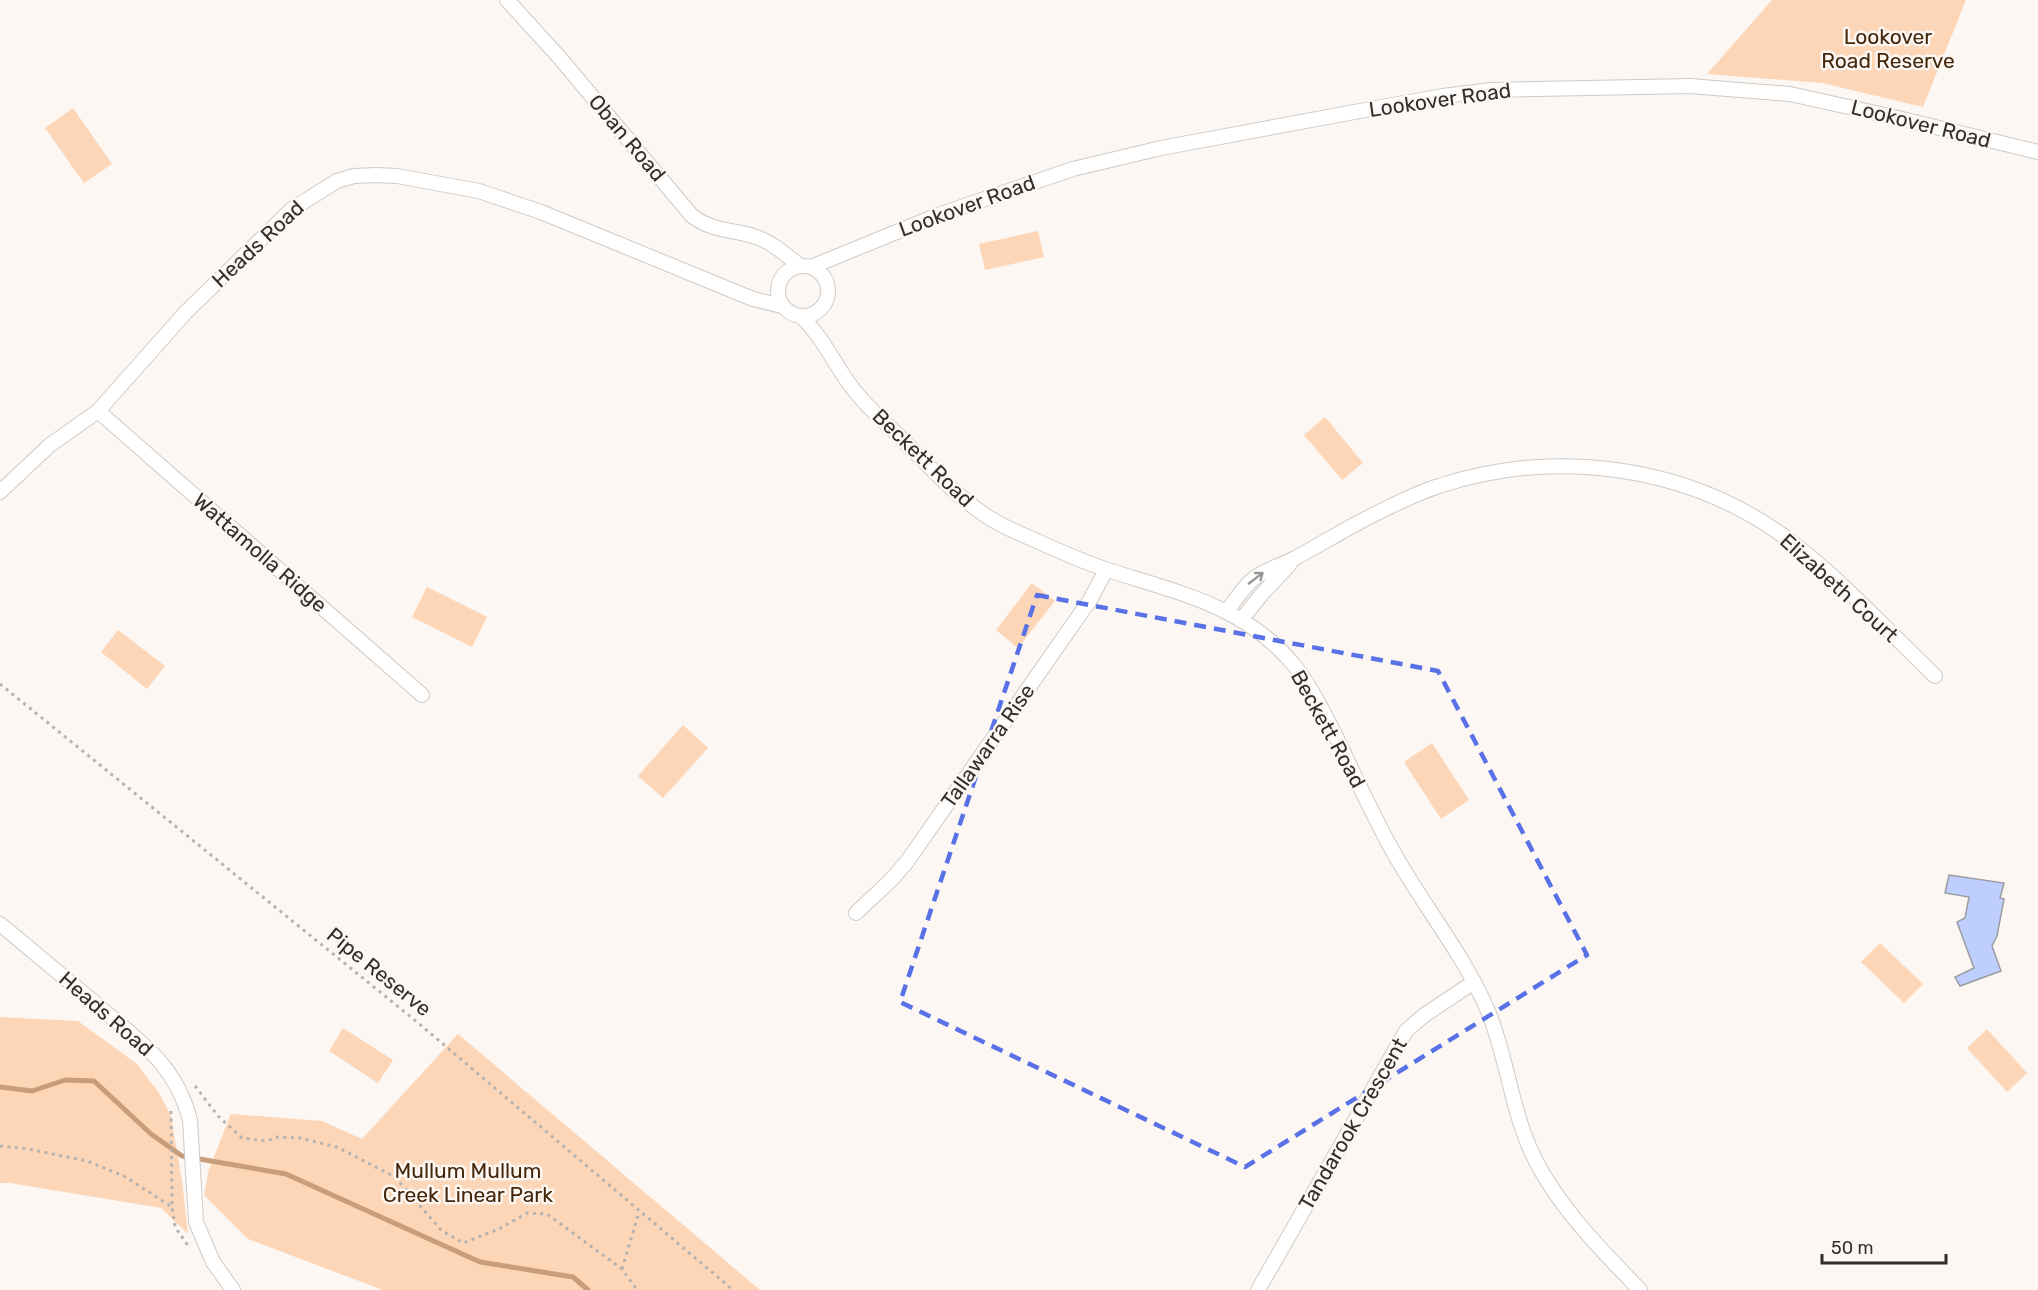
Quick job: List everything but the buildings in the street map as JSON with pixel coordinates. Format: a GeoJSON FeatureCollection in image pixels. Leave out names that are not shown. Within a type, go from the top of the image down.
{"type":"FeatureCollection","features":[{"type":"Feature","properties":{"kind":"street","name":"Oban Road"},"geometry":{"type":"LineString","coordinates":[[507,0],[559,57],[692,216],[710,227],[756,236],[805,267]]}},
{"type":"Feature","properties":{"kind":"street","name":"Lookover Road"},"geometry":{"type":"LineString","coordinates":[[805,267],[855,250],[938,215],[1073,169],[1161,148],[1443,96],[1492,90],[1690,86],[1767,92],[1833,103],[2038,152]]}},
{"type":"Feature","properties":{"kind":"street","name":"Heads Road"},"geometry":{"type":"LineString","coordinates":[[0,492],[50,445],[98,411],[186,312],[292,209],[319,190],[354,176],[397,176],[479,191],[541,212],[753,299],[782,306]]}},
{"type":"Feature","properties":{"kind":"street"},"geometry":{"type":"LineString","coordinates":[[753,299],[782,278],[805,267],[817,270],[826,281],[828,297],[820,310],[808,316],[790,313],[782,306],[778,290],[782,278],[778,258],[767,242]]}},
{"type":"Feature","properties":{"kind":"street","name":"Lookover Road"},"geometry":{"type":"LineString","coordinates":[[826,281],[855,250]]}},
{"type":"Feature","properties":{"kind":"street","name":"Beckett Road"},"geometry":{"type":"LineString","coordinates":[[820,310],[830,350]]}},
{"type":"Feature","properties":{"kind":"street","name":"Beckett Road"},"geometry":{"type":"LineString","coordinates":[[801,316],[815,330],[830,350],[849,383],[867,404],[965,501],[991,519],[1075,558],[1179,592],[1227,611],[1242,619],[1277,646],[1303,677],[1330,725],[1394,854],[1474,982],[1499,1042],[1532,1153],[1558,1196],[1640,1290]]}},
{"type":"Feature","properties":{"kind":"street","name":"Wattamolla Ridge"},"geometry":{"type":"LineString","coordinates":[[98,411],[422,694]]}},
{"type":"Feature","properties":{"kind":"street","name":"Elizabeth Court"},"geometry":{"type":"LineString","coordinates":[[1227,611],[1254,579],[1265,572],[1296,558],[1325,540],[1410,497],[1465,478],[1533,467],[1573,466],[1636,473],[1676,482],[1751,515],[1784,536],[1815,561],[1935,676]]}},
{"type":"Feature","properties":{"kind":"street","name":"Elizabeth Court"},"geometry":{"type":"LineString","coordinates":[[1242,619],[1296,558]]}},
{"type":"Feature","properties":{"kind":"street","name":"Tallawarra Rise"},"geometry":{"type":"LineString","coordinates":[[856,913],[906,863],[1090,600],[1106,570]]}},
{"type":"Feature","properties":{"kind":"street","name":"Heads Road"},"geometry":{"type":"LineString","coordinates":[[0,924],[148,1047],[177,1085],[186,1104],[190,1120],[196,1222],[213,1262],[233,1290]]}},
{"type":"Feature","properties":{"kind":"street","name":"Tandarook Crescent"},"geometry":{"type":"LineString","coordinates":[[1258,1290],[1406,1031],[1423,1016],[1474,982]]}},
{"type":"Feature","properties":{"kind":"path","name":"Pipe Reserve"},"geometry":{"type":"LineString","coordinates":[[0,684],[417,1022],[733,1290]]}},
{"type":"Feature","properties":{"kind":"path"},"geometry":{"type":"LineString","coordinates":[[177,1085],[191,1082],[218,1116],[242,1138],[266,1141],[278,1137],[300,1138],[337,1147],[395,1177],[441,1230],[463,1243],[499,1229],[527,1213],[547,1214],[622,1269],[637,1290]]}},
{"type":"Feature","properties":{"kind":"path"},"geometry":{"type":"LineString","coordinates":[[0,1146],[28,1149],[87,1161],[124,1176],[172,1207],[171,1110]]}},
{"type":"Feature","properties":{"kind":"path"},"geometry":{"type":"LineString","coordinates":[[622,1269],[639,1212]]}},
{"type":"Feature","properties":{"kind":"highlighted area"},"geometry":{"type":"Polygon","coordinates":[[[1037,595],[1438,671],[1587,955],[1245,1167],[900,1002],[1037,595]]]}},
{"type":"Feature","properties":{"kind":"green space","name":"Lookover Road Reserve"},"geometry":{"type":"Polygon","coordinates":[[[1772,0],[1966,0],[1923,107],[1822,83],[1707,74],[1772,0]]]}},
{"type":"Feature","properties":{"kind":"green space"},"geometry":{"type":"Polygon","coordinates":[[[73,108],[112,164],[84,183],[45,128],[73,108]]]}},
{"type":"Feature","properties":{"kind":"green space"},"geometry":{"type":"Polygon","coordinates":[[[1038,231],[1044,257],[985,270],[979,244],[1038,231]]]}},
{"type":"Feature","properties":{"kind":"green space"},"geometry":{"type":"Polygon","coordinates":[[[1325,417],[1363,463],[1342,480],[1304,435],[1325,417]]]}},
{"type":"Feature","properties":{"kind":"green space"},"geometry":{"type":"Polygon","coordinates":[[[1032,583],[1055,601],[1018,648],[996,630],[1032,583]]]}},
{"type":"Feature","properties":{"kind":"green space"},"geometry":{"type":"Polygon","coordinates":[[[427,587],[487,617],[472,647],[412,617],[427,587]]]}},
{"type":"Feature","properties":{"kind":"green space"},"geometry":{"type":"Polygon","coordinates":[[[118,630],[165,666],[147,689],[101,652],[118,630]]]}},
{"type":"Feature","properties":{"kind":"green space"},"geometry":{"type":"Polygon","coordinates":[[[683,725],[708,748],[663,798],[638,776],[683,725]]]}},
{"type":"Feature","properties":{"kind":"green space"},"geometry":{"type":"Polygon","coordinates":[[[1432,743],[1469,800],[1441,819],[1404,762],[1432,743]]]}},
{"type":"Feature","properties":{"kind":"green space"},"geometry":{"type":"Polygon","coordinates":[[[1880,943],[1923,984],[1904,1003],[1861,962],[1880,943]]]}},
{"type":"Feature","properties":{"kind":"green space"},"geometry":{"type":"Polygon","coordinates":[[[0,1017],[78,1021],[137,1064],[159,1093],[171,1116],[188,1234],[161,1208],[0,1183],[0,1017]]]}},
{"type":"Feature","properties":{"kind":"green space"},"geometry":{"type":"Polygon","coordinates":[[[343,1028],[393,1060],[378,1083],[329,1051],[343,1028]]]}},
{"type":"Feature","properties":{"kind":"green space"},"geometry":{"type":"Polygon","coordinates":[[[1987,1029],[2027,1073],[2007,1092],[1967,1048],[1987,1029]]]}},
{"type":"Feature","properties":{"kind":"green space","name":"Mullum Mullum Creek Linear Park"},"geometry":{"type":"Polygon","coordinates":[[[458,1034],[760,1290],[383,1290],[248,1239],[204,1195],[209,1169],[231,1114],[322,1121],[362,1139],[458,1034]]]}},
{"type":"Feature","properties":{"kind":"waterway"},"geometry":{"type":"LineString","coordinates":[[0,1087],[32,1091],[65,1080],[94,1081],[151,1134],[182,1156],[286,1174],[480,1262],[573,1277],[588,1290]]}}]}
